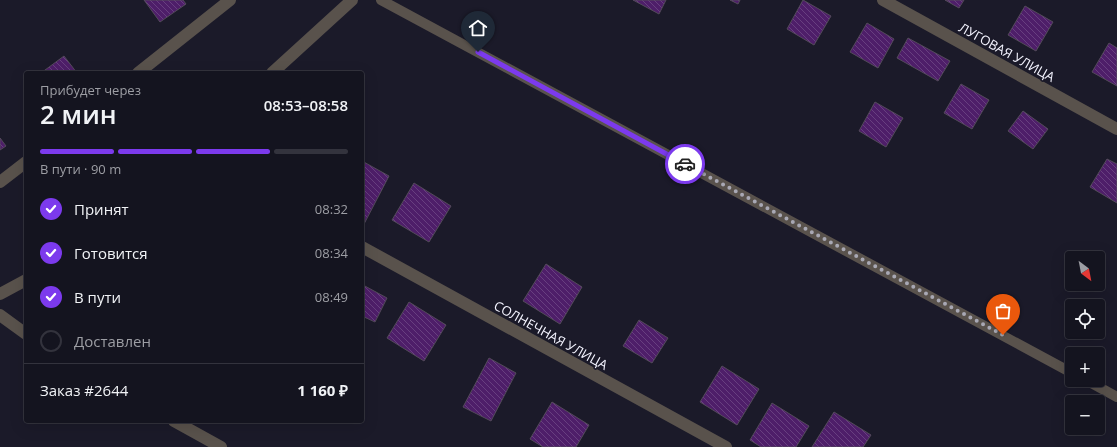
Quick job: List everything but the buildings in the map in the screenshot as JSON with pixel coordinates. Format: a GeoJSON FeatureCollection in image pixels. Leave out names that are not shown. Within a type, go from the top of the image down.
{"type":"FeatureCollection","features":[{"type":"Feature","properties":{"kind":"street"},"geometry":{"type":"LineString","coordinates":[[141,71],[230,0]]}},
{"type":"Feature","properties":{"kind":"street"},"geometry":{"type":"LineString","coordinates":[[274,71],[352,0]]}},
{"type":"Feature","properties":{"kind":"street","name":"ЛУГОВАЯ УЛИЦА"},"geometry":{"type":"LineString","coordinates":[[882,0],[1117,129]]}},
{"type":"Feature","properties":{"kind":"street"},"geometry":{"type":"LineString","coordinates":[[0,182],[24,164]]}},
{"type":"Feature","properties":{"kind":"street","name":"СОЛНЕЧНАЯ УЛИЦА"},"geometry":{"type":"LineString","coordinates":[[364,248],[726,447]]}},
{"type":"Feature","properties":{"kind":"street"},"geometry":{"type":"LineString","coordinates":[[0,294],[24,281]]}},
{"type":"Feature","properties":{"kind":"street"},"geometry":{"type":"LineString","coordinates":[[0,315],[24,333]]}},
{"type":"Feature","properties":{"kind":"street"},"geometry":{"type":"LineString","coordinates":[[178,423],[221,447]]}},
{"type":"Feature","properties":{"kind":"lane"},"geometry":{"type":"LineString","coordinates":[[381,0],[1065,368]]}},
{"type":"Feature","properties":{"kind":"lane"},"geometry":{"type":"LineString","coordinates":[[1099,387],[1117,397]]}},
{"type":"Feature","properties":{"kind":"way so far"},"geometry":{"type":"LineString","coordinates":[[685,164],[1003,335]]}},
{"type":"Feature","properties":{"kind":"route"},"geometry":{"type":"LineString","coordinates":[[478,52],[685,164]]}}]}
